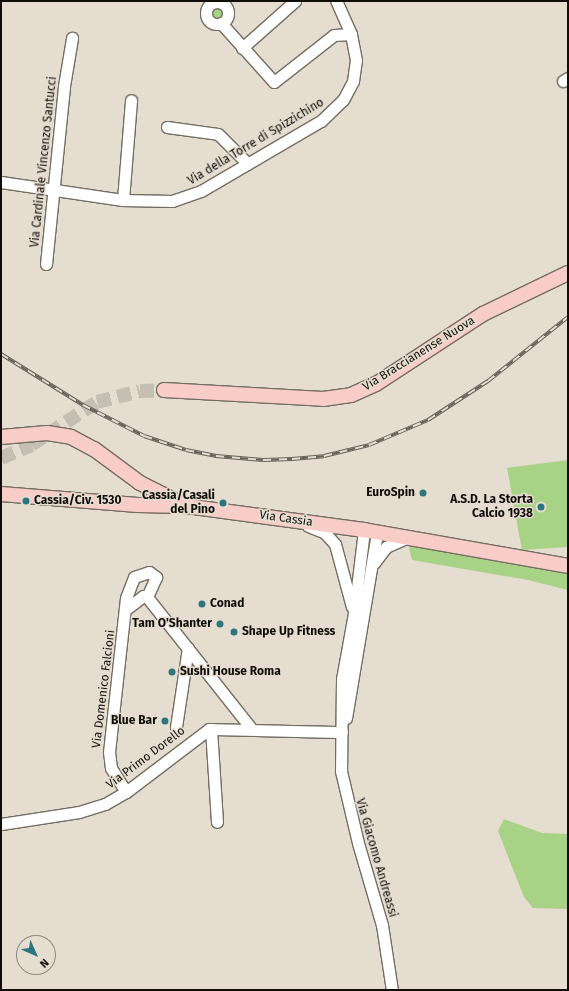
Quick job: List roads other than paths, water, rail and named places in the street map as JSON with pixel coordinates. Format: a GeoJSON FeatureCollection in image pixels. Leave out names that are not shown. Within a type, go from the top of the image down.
{"type":"FeatureCollection","features":[{"type":"Feature","properties":{"kind":"main road","name":"Via Braccianense Nuova"},"geometry":{"type":"LineString","coordinates":[[164,390],[323,399],[351,395],[376,384],[483,314],[568,272]]}},
{"type":"Feature","properties":{"kind":"main road"},"geometry":{"type":"LineString","coordinates":[[1,438],[47,433],[71,437],[94,449],[140,483],[186,506]]}},
{"type":"Feature","properties":{"kind":"main road","name":"Via Cassia"},"geometry":{"type":"LineString","coordinates":[[1,494],[138,505],[186,506],[289,519],[370,531],[568,566]]}},
{"type":"Feature","properties":{"kind":"street"},"geometry":{"type":"LineString","coordinates":[[242,48],[295,1]]}},
{"type":"Feature","properties":{"kind":"street","name":"Via della Torre di Spizzichino"},"geometry":{"type":"LineString","coordinates":[[1,182],[123,200],[162,201],[181,199],[201,191],[322,121],[339,106],[350,89],[356,71],[351,34],[336,1]]}},
{"type":"Feature","properties":{"kind":"street"},"geometry":{"type":"LineString","coordinates":[[219,3],[225,6],[228,16],[221,23],[214,24],[208,19],[207,4],[219,3]]}},
{"type":"Feature","properties":{"kind":"street"},"geometry":{"type":"LineString","coordinates":[[221,23],[274,82],[334,35],[351,34]]}},
{"type":"Feature","properties":{"kind":"street","name":"Via Cardinale Vincenzo Santucci"},"geometry":{"type":"LineString","coordinates":[[46,264],[64,86],[72,38]]}},
{"type":"Feature","properties":{"kind":"street"},"geometry":{"type":"LineString","coordinates":[[123,200],[132,100]]}},
{"type":"Feature","properties":{"kind":"street"},"geometry":{"type":"LineString","coordinates":[[167,127],[218,134],[248,164]]}},
{"type":"Feature","properties":{"kind":"street","name":"Via Giacomo Andreassi"},"geometry":{"type":"LineString","coordinates":[[289,519],[321,531],[330,538],[336,548],[354,613]]}},
{"type":"Feature","properties":{"kind":"street","name":"Via Giacomo Andreassi"},"geometry":{"type":"LineString","coordinates":[[370,531],[373,565]]}},
{"type":"Feature","properties":{"kind":"street","name":"Via Giacomo Andreassi"},"geometry":{"type":"LineString","coordinates":[[339,729],[370,531]]}},
{"type":"Feature","properties":{"kind":"street","name":"Via Giacomo Andreassi"},"geometry":{"type":"LineString","coordinates":[[392,990],[382,925],[342,780],[339,729],[342,680],[354,613],[363,583],[373,565],[386,547],[406,538]]}},
{"type":"Feature","properties":{"kind":"street","name":"Via Domenico Falcioni"},"geometry":{"type":"LineString","coordinates":[[126,792],[111,768],[109,752],[126,609],[126,598],[134,577],[149,572],[156,577],[147,597]]}},
{"type":"Feature","properties":{"kind":"street"},"geometry":{"type":"LineString","coordinates":[[345,580],[363,583]]}},
{"type":"Feature","properties":{"kind":"street"},"geometry":{"type":"LineString","coordinates":[[126,609],[143,596],[147,597],[251,728]]}},
{"type":"Feature","properties":{"kind":"street"},"geometry":{"type":"LineString","coordinates":[[176,727],[188,648]]}},
{"type":"Feature","properties":{"kind":"street"},"geometry":{"type":"LineString","coordinates":[[211,729],[217,822]]}},
{"type":"Feature","properties":{"kind":"street","name":"Via Primo Dorello"},"geometry":{"type":"LineString","coordinates":[[1,824],[93,808],[126,792],[197,736],[211,729],[339,729]]}},
{"type":"Feature","properties":{"kind":"tunnel"},"geometry":{"type":"LineString","coordinates":[[1,458],[31,445],[97,402],[140,391],[164,390]]}},
{"type":"Feature","properties":{"kind":"railway"},"geometry":{"type":"LineString","coordinates":[[1,354],[83,405],[144,436],[186,450],[216,456],[263,460],[292,459],[324,456],[369,445],[428,420],[488,381],[568,317]]}},
{"type":"Feature","properties":{"kind":"place","name":"EuroSpin"},"geometry":{"type":"Point","coordinates":[423,493]}},
{"type":"Feature","properties":{"kind":"place","name":"Cassia/Civ. 1530"},"geometry":{"type":"Point","coordinates":[26,501]}},
{"type":"Feature","properties":{"kind":"place","name":"Cassia/Casali del Pino"},"geometry":{"type":"Point","coordinates":[223,503]}},
{"type":"Feature","properties":{"kind":"place","name":"A.S.D. La Storta Calcio 1938"},"geometry":{"type":"Point","coordinates":[541,507]}},
{"type":"Feature","properties":{"kind":"place","name":"Conad"},"geometry":{"type":"Point","coordinates":[202,604]}},
{"type":"Feature","properties":{"kind":"place","name":"Tam O'Shanter"},"geometry":{"type":"Point","coordinates":[220,624]}},
{"type":"Feature","properties":{"kind":"place","name":"Shape Up Fitness"},"geometry":{"type":"Point","coordinates":[234,632]}},
{"type":"Feature","properties":{"kind":"place","name":"Sushi House Roma"},"geometry":{"type":"Point","coordinates":[172,672]}},
{"type":"Feature","properties":{"kind":"place","name":"Blue Bar"},"geometry":{"type":"Point","coordinates":[165,721]}}]}
